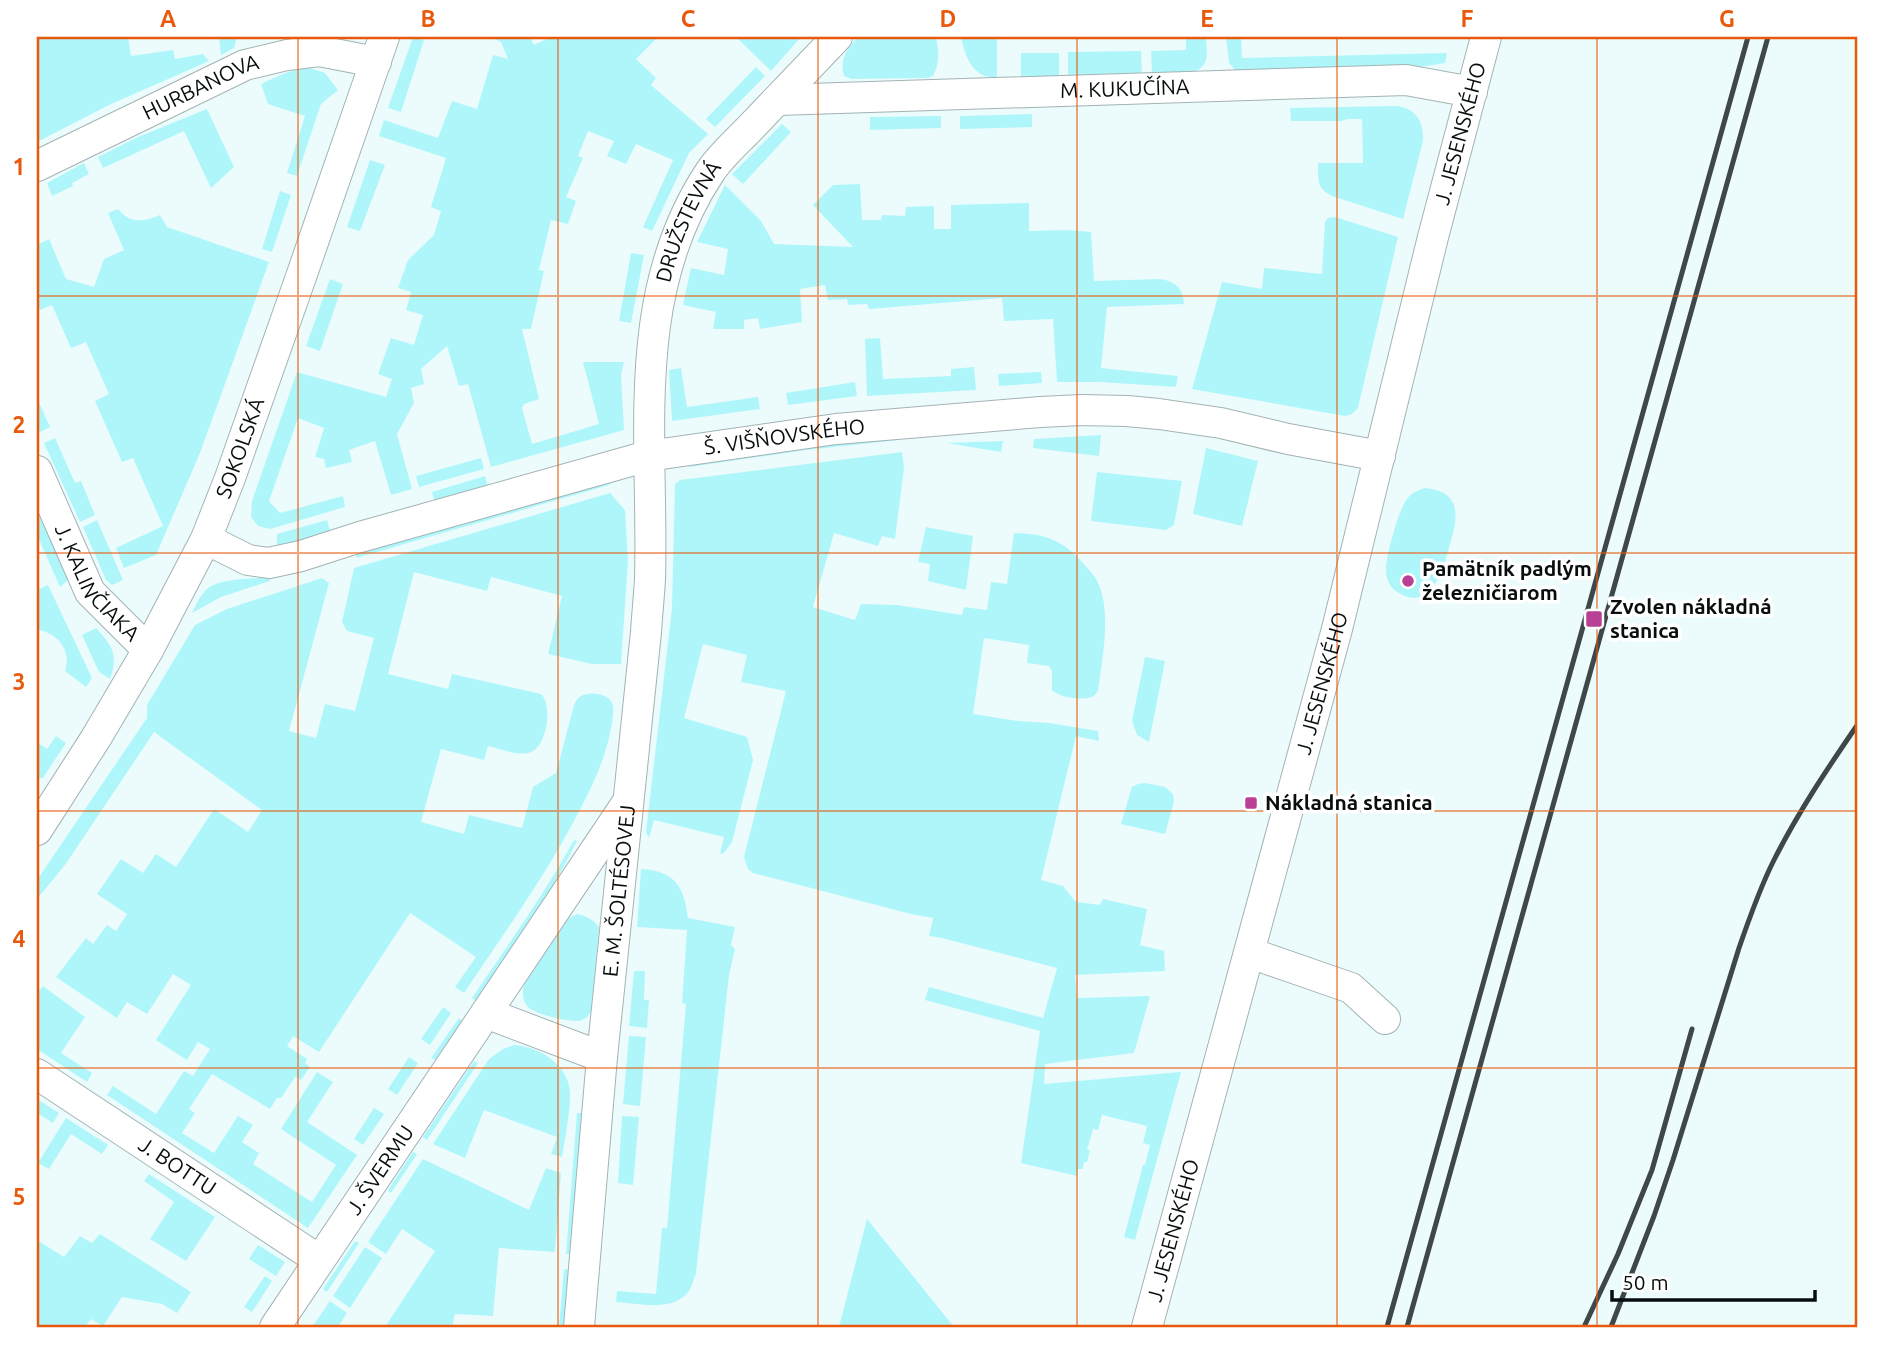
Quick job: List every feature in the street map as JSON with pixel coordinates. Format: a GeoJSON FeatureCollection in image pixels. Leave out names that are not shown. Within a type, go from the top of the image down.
{"type":"FeatureCollection","features":[{"type":"Feature","properties":{"kind":"street","name":"DRUŽSTEVNÁ"},"geometry":{"type":"LineString","coordinates":[[648,456],[653,336],[679,230],[712,168],[837,37]]}},
{"type":"Feature","properties":{"kind":"street","name":"J. JESENSKÉHO"},"geometry":{"type":"LineString","coordinates":[[1147,1327],[1337,629],[1433,237],[1486,37]]}},
{"type":"Feature","properties":{"kind":"street","name":"HURBANOVA"},"geometry":{"type":"LineString","coordinates":[[37,166],[245,65],[319,51],[380,49]]}},
{"type":"Feature","properties":{"kind":"street","name":"SOKOLSKÁ"},"geometry":{"type":"LineString","coordinates":[[37,830],[148,650],[206,539],[239,453],[380,49]]}},
{"type":"Feature","properties":{"kind":"street","name":"M. KUKUČÍNA"},"geometry":{"type":"LineString","coordinates":[[777,100],[1406,80],[1472,92]]}},
{"type":"Feature","properties":{"kind":"street","name":"Š. VIŠŇOVSKÉHO"},"geometry":{"type":"LineString","coordinates":[[206,539],[248,560],[269,563],[648,456],[836,429],[1082,410],[1127,411],[1221,423],[1380,456]]}},
{"type":"Feature","properties":{"kind":"street","name":"E. M. ŠOLTÉSOVEJ"},"geometry":{"type":"LineString","coordinates":[[579,1327],[602,1057],[650,581],[648,456]]}},
{"type":"Feature","properties":{"kind":"street","name":"J. KALINČIAKA"},"geometry":{"type":"LineString","coordinates":[[37,471],[90,592],[148,650]]}},
{"type":"Feature","properties":{"kind":"street","name":"J. ŠVERMU"},"geometry":{"type":"LineString","coordinates":[[275,1327],[627,803]]}},
{"type":"Feature","properties":{"kind":"street"},"geometry":{"type":"LineString","coordinates":[[1250,953],[1351,988],[1385,1019]]}},
{"type":"Feature","properties":{"kind":"street"},"geometry":{"type":"LineString","coordinates":[[486,1013],[602,1057]]}},
{"type":"Feature","properties":{"kind":"street","name":"J. BOTTU"},"geometry":{"type":"LineString","coordinates":[[37,1074],[319,1260]]}},
{"type":"Feature","properties":{"kind":"shaded area"},"geometry":{"type":"Polygon","coordinates":[[[37,37],[128,37],[131,56],[173,50],[175,59],[203,54],[209,61],[109,105],[37,142],[37,37]]]}},
{"type":"Feature","properties":{"kind":"shaded area"},"geometry":{"type":"Polygon","coordinates":[[[219,37],[237,37],[234,48],[221,55],[219,37]]]}},
{"type":"Feature","properties":{"kind":"shaded area"},"geometry":{"type":"Polygon","coordinates":[[[413,37],[424,40],[401,112],[388,108],[413,37]]]}},
{"type":"Feature","properties":{"kind":"shaded area"},"geometry":{"type":"Polygon","coordinates":[[[489,37],[530,37],[534,45],[551,37],[658,37],[636,59],[656,78],[651,85],[708,134],[689,153],[652,231],[643,227],[673,160],[636,144],[626,164],[607,156],[614,141],[588,131],[578,156],[583,158],[566,197],[576,201],[568,224],[551,220],[539,270],[544,271],[531,329],[522,329],[539,399],[524,404],[522,408],[532,444],[599,424],[583,362],[624,362],[621,375],[624,430],[491,467],[468,384],[459,386],[447,346],[421,369],[424,384],[411,388],[414,403],[397,434],[412,489],[391,495],[375,441],[349,450],[352,462],[326,468],[324,459],[315,457],[324,428],[298,418],[269,501],[280,513],[343,496],[345,507],[270,529],[258,526],[251,517],[252,501],[297,372],[386,397],[392,379],[378,374],[391,338],[414,345],[423,315],[406,310],[411,292],[398,288],[408,260],[434,235],[441,211],[431,207],[446,158],[379,136],[384,120],[438,138],[452,101],[477,109],[493,55],[508,59],[501,42],[489,37]]]}},
{"type":"Feature","properties":{"kind":"shaded area"},"geometry":{"type":"Polygon","coordinates":[[[736,37],[801,37],[771,71],[736,37]]]}},
{"type":"Feature","properties":{"kind":"shaded area"},"geometry":{"type":"Polygon","coordinates":[[[858,37],[936,37],[938,57],[933,76],[852,79],[844,76],[845,55],[858,37]]]}},
{"type":"Feature","properties":{"kind":"shaded area"},"geometry":{"type":"Polygon","coordinates":[[[961,37],[997,37],[997,78],[976,70],[968,59],[961,37]]]}},
{"type":"Feature","properties":{"kind":"shaded area"},"geometry":{"type":"Polygon","coordinates":[[[1186,37],[1206,37],[1207,57],[1203,66],[1190,73],[1152,74],[1151,51],[1186,50],[1186,37]]]}},
{"type":"Feature","properties":{"kind":"shaded area"},"geometry":{"type":"Polygon","coordinates":[[[1226,37],[1241,37],[1242,58],[1447,53],[1445,63],[1414,68],[1236,71],[1229,63],[1226,37]]]}},
{"type":"Feature","properties":{"kind":"shaded area"},"geometry":{"type":"Polygon","coordinates":[[[1141,51],[1142,74],[1068,76],[1068,52],[1141,51]]]}},
{"type":"Feature","properties":{"kind":"shaded area"},"geometry":{"type":"Polygon","coordinates":[[[1021,53],[1059,53],[1059,76],[1021,77],[1021,53]]]}},
{"type":"Feature","properties":{"kind":"shaded area"},"geometry":{"type":"Polygon","coordinates":[[[307,67],[325,73],[338,90],[321,104],[297,176],[287,173],[305,116],[268,104],[261,84],[307,67]]]}},
{"type":"Feature","properties":{"kind":"shaded area"},"geometry":{"type":"Polygon","coordinates":[[[756,67],[765,76],[715,127],[706,119],[756,67]]]}},
{"type":"Feature","properties":{"kind":"shaded area"},"geometry":{"type":"Polygon","coordinates":[[[1397,106],[1414,113],[1423,134],[1403,219],[1332,196],[1321,186],[1318,163],[1363,163],[1362,119],[1291,121],[1290,108],[1397,106]]]}},
{"type":"Feature","properties":{"kind":"shaded area"},"geometry":{"type":"Polygon","coordinates":[[[207,109],[234,167],[211,188],[184,131],[103,168],[98,157],[138,137],[207,109]]]}},
{"type":"Feature","properties":{"kind":"shaded area"},"geometry":{"type":"Polygon","coordinates":[[[1032,114],[1032,127],[960,129],[960,116],[1032,114]]]}},
{"type":"Feature","properties":{"kind":"shaded area"},"geometry":{"type":"Polygon","coordinates":[[[941,116],[941,128],[870,130],[870,117],[941,116]]]}},
{"type":"Feature","properties":{"kind":"shaded area"},"geometry":{"type":"Polygon","coordinates":[[[782,124],[791,132],[743,184],[732,174],[782,124]]]}},
{"type":"Feature","properties":{"kind":"shaded area"},"geometry":{"type":"Polygon","coordinates":[[[370,160],[385,165],[360,231],[347,227],[370,160]]]}},
{"type":"Feature","properties":{"kind":"shaded area"},"geometry":{"type":"Polygon","coordinates":[[[84,163],[89,174],[72,183],[73,186],[52,196],[47,183],[84,163]]]}},
{"type":"Feature","properties":{"kind":"shaded area"},"geometry":{"type":"Polygon","coordinates":[[[860,184],[862,220],[881,220],[882,215],[905,216],[906,207],[934,206],[934,229],[951,229],[951,205],[1029,203],[1029,231],[1091,232],[1094,281],[1160,279],[1174,284],[1182,294],[1184,304],[1107,307],[1101,368],[1178,376],[1176,387],[1057,382],[1053,319],[1004,321],[1002,298],[869,309],[867,304],[848,305],[847,299],[828,300],[825,285],[800,289],[802,322],[760,329],[758,318],[744,320],[744,329],[713,329],[716,312],[683,305],[691,268],[724,275],[728,249],[697,242],[725,185],[761,221],[774,244],[853,247],[813,205],[833,185],[860,184]]]}},
{"type":"Feature","properties":{"kind":"shaded area"},"geometry":{"type":"Polygon","coordinates":[[[280,191],[291,195],[272,252],[262,249],[280,191]]]}},
{"type":"Feature","properties":{"kind":"shaded area"},"geometry":{"type":"Polygon","coordinates":[[[118,209],[127,217],[138,220],[160,215],[167,227],[269,262],[200,453],[156,555],[124,568],[116,548],[163,526],[133,458],[122,462],[95,401],[109,394],[86,342],[71,348],[52,305],[40,310],[37,302],[37,245],[49,239],[66,279],[94,287],[104,259],[124,250],[108,213],[118,209]]]}},
{"type":"Feature","properties":{"kind":"shaded area"},"geometry":{"type":"Polygon","coordinates":[[[1335,217],[1398,237],[1358,408],[1345,416],[1192,389],[1222,282],[1262,289],[1264,268],[1322,274],[1325,222],[1328,218],[1335,217]]]}},
{"type":"Feature","properties":{"kind":"shaded area"},"geometry":{"type":"Polygon","coordinates":[[[631,253],[644,255],[631,323],[619,321],[631,253]]]}},
{"type":"Feature","properties":{"kind":"shaded area"},"geometry":{"type":"Polygon","coordinates":[[[330,279],[343,284],[320,351],[306,346],[330,279]]]}},
{"type":"Feature","properties":{"kind":"shaded area"},"geometry":{"type":"Polygon","coordinates":[[[880,338],[883,379],[951,376],[951,369],[974,367],[976,390],[867,396],[865,339],[880,338]]]}},
{"type":"Feature","properties":{"kind":"shaded area"},"geometry":{"type":"Polygon","coordinates":[[[681,368],[687,407],[758,397],[760,409],[672,421],[669,370],[681,368]]]}},
{"type":"Feature","properties":{"kind":"shaded area"},"geometry":{"type":"Polygon","coordinates":[[[1041,372],[1042,383],[999,386],[998,374],[1041,372]]]}},
{"type":"Feature","properties":{"kind":"shaded area"},"geometry":{"type":"Polygon","coordinates":[[[855,382],[857,396],[788,405],[786,393],[855,382]]]}},
{"type":"Feature","properties":{"kind":"shaded area"},"geometry":{"type":"Polygon","coordinates":[[[37,398],[50,427],[40,432],[37,425],[37,398]]]}},
{"type":"Feature","properties":{"kind":"shaded area"},"geometry":{"type":"Polygon","coordinates":[[[896,435],[899,440],[689,467],[688,462],[896,435]]]}},
{"type":"Feature","properties":{"kind":"shaded area"},"geometry":{"type":"Polygon","coordinates":[[[1101,435],[1099,456],[1033,448],[1034,439],[1101,435]]]}},
{"type":"Feature","properties":{"kind":"shaded area"},"geometry":{"type":"Polygon","coordinates":[[[55,438],[75,483],[81,481],[95,515],[80,522],[44,443],[55,438]]]}},
{"type":"Feature","properties":{"kind":"shaded area"},"geometry":{"type":"Polygon","coordinates":[[[1003,441],[1001,452],[947,443],[1003,441]]]}},
{"type":"Feature","properties":{"kind":"shaded area"},"geometry":{"type":"Polygon","coordinates":[[[1206,448],[1258,461],[1242,526],[1193,514],[1206,448]]]}},
{"type":"Feature","properties":{"kind":"shaded area"},"geometry":{"type":"Polygon","coordinates":[[[902,452],[904,468],[895,539],[882,536],[878,546],[834,533],[813,607],[855,620],[861,604],[897,605],[962,615],[964,607],[987,610],[991,582],[1007,584],[1014,533],[1052,539],[1067,548],[1093,574],[1102,595],[1105,636],[1098,691],[1094,696],[1074,698],[1052,690],[1052,671],[1049,666],[1027,663],[1029,645],[984,638],[973,714],[1098,731],[1099,741],[1076,736],[1041,880],[1063,886],[1077,902],[1100,905],[1103,899],[1147,909],[1140,945],[1164,951],[1165,971],[1075,975],[1077,998],[1150,996],[1134,1053],[1045,1064],[1044,1084],[1181,1072],[1135,1240],[1124,1237],[1150,1145],[1143,1143],[1147,1126],[1102,1115],[1098,1130],[1093,1129],[1087,1150],[1090,1150],[1087,1162],[1084,1162],[1083,1169],[1078,1169],[1077,1176],[1021,1163],[1040,1031],[925,1000],[929,987],[1043,1018],[1057,968],[929,936],[933,918],[753,873],[748,869],[744,857],[786,691],[741,682],[747,655],[703,644],[684,718],[747,737],[753,760],[732,842],[724,853],[720,854],[724,837],[654,820],[649,838],[646,832],[672,608],[675,484],[680,480],[902,452]]]}},
{"type":"Feature","properties":{"kind":"shaded area"},"geometry":{"type":"Polygon","coordinates":[[[481,458],[484,469],[419,487],[416,476],[481,458]]]}},
{"type":"Feature","properties":{"kind":"shaded area"},"geometry":{"type":"Polygon","coordinates":[[[1097,472],[1182,481],[1174,525],[1166,530],[1091,521],[1097,472]]]}},
{"type":"Feature","properties":{"kind":"shaded area"},"geometry":{"type":"Polygon","coordinates":[[[485,476],[488,487],[435,503],[432,492],[485,476]]]}},
{"type":"Feature","properties":{"kind":"shaded area"},"geometry":{"type":"Polygon","coordinates":[[[615,478],[609,485],[356,558],[358,552],[615,478]]]}},
{"type":"Feature","properties":{"kind":"shaded area"},"geometry":{"type":"Polygon","coordinates":[[[1425,488],[1447,495],[1452,501],[1455,509],[1454,527],[1443,567],[1434,586],[1419,597],[1410,597],[1391,587],[1386,565],[1404,504],[1413,493],[1425,488]]]}},
{"type":"Feature","properties":{"kind":"shaded area"},"geometry":{"type":"Polygon","coordinates":[[[610,493],[625,510],[628,560],[621,664],[592,664],[548,654],[562,596],[491,577],[487,591],[414,572],[388,674],[448,689],[452,674],[541,694],[547,707],[544,734],[537,748],[531,752],[516,753],[488,746],[484,760],[441,749],[421,822],[464,834],[469,815],[522,828],[533,787],[556,773],[577,700],[585,694],[600,694],[608,698],[613,706],[606,749],[579,811],[535,887],[464,993],[455,987],[476,957],[410,913],[319,1052],[293,1036],[287,1046],[307,1059],[305,1063],[310,1067],[301,1080],[295,1077],[270,1109],[212,1074],[189,1109],[195,1113],[182,1133],[214,1153],[238,1116],[253,1125],[242,1142],[259,1153],[253,1164],[312,1202],[336,1165],[281,1129],[317,1072],[333,1082],[307,1122],[357,1155],[308,1228],[107,1095],[113,1086],[156,1114],[184,1071],[193,1076],[210,1049],[198,1042],[187,1060],[156,1040],[191,985],[173,974],[147,1014],[127,1002],[117,1018],[56,977],[86,938],[93,944],[107,925],[116,931],[127,914],[97,894],[121,859],[143,873],[156,854],[176,867],[214,809],[248,832],[262,810],[154,732],[65,865],[37,899],[37,880],[147,718],[147,705],[195,625],[227,609],[322,578],[329,583],[289,731],[316,738],[325,704],[355,711],[374,638],[347,631],[342,622],[354,568],[610,493]]]}},
{"type":"Feature","properties":{"kind":"shaded area"},"geometry":{"type":"Polygon","coordinates":[[[37,510],[68,580],[60,587],[37,535],[37,510]]]}},
{"type":"Feature","properties":{"kind":"shaded area"},"geometry":{"type":"Polygon","coordinates":[[[97,520],[123,580],[112,585],[106,580],[83,527],[97,520]]]}},
{"type":"Feature","properties":{"kind":"shaded area"},"geometry":{"type":"Polygon","coordinates":[[[327,520],[331,534],[277,545],[277,534],[327,520]]]}},
{"type":"Feature","properties":{"kind":"shaded area"},"geometry":{"type":"Polygon","coordinates":[[[926,527],[973,536],[966,590],[928,581],[930,564],[918,562],[926,527]]]}},
{"type":"Feature","properties":{"kind":"shaded area"},"geometry":{"type":"Polygon","coordinates":[[[269,577],[270,581],[221,597],[192,613],[202,594],[213,585],[269,577]]]}},
{"type":"Feature","properties":{"kind":"shaded area"},"geometry":{"type":"Polygon","coordinates":[[[48,585],[92,678],[86,687],[65,671],[66,656],[61,643],[51,634],[37,630],[37,590],[48,585]]]}},
{"type":"Feature","properties":{"kind":"shaded area"},"geometry":{"type":"Polygon","coordinates":[[[96,628],[106,640],[114,657],[110,679],[99,672],[82,635],[96,628]]]}},
{"type":"Feature","properties":{"kind":"shaded area"},"geometry":{"type":"Polygon","coordinates":[[[1145,657],[1165,661],[1149,742],[1137,735],[1132,721],[1145,657]]]}},
{"type":"Feature","properties":{"kind":"shaded area"},"geometry":{"type":"Polygon","coordinates":[[[56,736],[66,743],[43,778],[38,778],[37,742],[47,749],[56,736]]]}},
{"type":"Feature","properties":{"kind":"shaded area"},"geometry":{"type":"Polygon","coordinates":[[[1145,783],[1165,787],[1173,794],[1174,802],[1165,834],[1121,824],[1132,787],[1145,783]]]}},
{"type":"Feature","properties":{"kind":"shaded area"},"geometry":{"type":"Polygon","coordinates":[[[574,840],[577,841],[554,883],[476,1001],[472,998],[538,900],[574,840]]]}},
{"type":"Feature","properties":{"kind":"shaded area"},"geometry":{"type":"Polygon","coordinates":[[[641,869],[662,873],[676,882],[684,897],[688,918],[735,927],[731,945],[735,949],[729,975],[696,1273],[686,1295],[668,1304],[659,1305],[616,1302],[617,1291],[656,1294],[662,1228],[667,1228],[686,1004],[682,1003],[687,930],[637,927],[641,869]]]}},
{"type":"Feature","properties":{"kind":"shaded area"},"geometry":{"type":"Polygon","coordinates":[[[577,914],[589,918],[599,927],[591,1012],[582,1020],[571,1021],[532,1010],[525,1002],[523,994],[524,985],[566,920],[577,914]]]}},
{"type":"Feature","properties":{"kind":"shaded area"},"geometry":{"type":"Polygon","coordinates":[[[634,971],[645,971],[644,1000],[649,1000],[647,1028],[629,1026],[634,971]]]}},
{"type":"Feature","properties":{"kind":"shaded area"},"geometry":{"type":"Polygon","coordinates":[[[43,986],[85,1017],[61,1053],[92,1073],[87,1082],[37,1049],[37,993],[43,986]]]}},
{"type":"Feature","properties":{"kind":"shaded area"},"geometry":{"type":"Polygon","coordinates":[[[443,1007],[451,1013],[430,1045],[421,1039],[443,1007]]]}},
{"type":"Feature","properties":{"kind":"shaded area"},"geometry":{"type":"Polygon","coordinates":[[[459,1018],[463,1021],[435,1060],[431,1058],[459,1018]]]}},
{"type":"Feature","properties":{"kind":"shaded area"},"geometry":{"type":"Polygon","coordinates":[[[629,1036],[646,1037],[640,1106],[623,1104],[629,1036]]]}},
{"type":"Feature","properties":{"kind":"shaded area"},"geometry":{"type":"Polygon","coordinates":[[[514,1045],[533,1049],[550,1058],[564,1072],[568,1081],[570,1106],[562,1157],[551,1154],[557,1137],[484,1110],[465,1158],[433,1144],[489,1059],[514,1045]]]}},
{"type":"Feature","properties":{"kind":"shaded area"},"geometry":{"type":"Polygon","coordinates":[[[409,1057],[418,1063],[397,1095],[388,1089],[409,1057]]]}},
{"type":"Feature","properties":{"kind":"shaded area"},"geometry":{"type":"Polygon","coordinates":[[[474,1061],[478,1063],[427,1140],[423,1137],[474,1061]]]}},
{"type":"Feature","properties":{"kind":"shaded area"},"geometry":{"type":"Polygon","coordinates":[[[37,1099],[59,1113],[53,1123],[37,1113],[37,1099]]]}},
{"type":"Feature","properties":{"kind":"shaded area"},"geometry":{"type":"Polygon","coordinates":[[[374,1108],[384,1114],[363,1145],[354,1139],[374,1108]]]}},
{"type":"Feature","properties":{"kind":"shaded area"},"geometry":{"type":"Polygon","coordinates":[[[577,1113],[586,1113],[574,1254],[566,1254],[577,1113]]]}},
{"type":"Feature","properties":{"kind":"shaded area"},"geometry":{"type":"Polygon","coordinates":[[[622,1116],[639,1117],[633,1185],[618,1183],[622,1116]]]}},
{"type":"Feature","properties":{"kind":"shaded area"},"geometry":{"type":"Polygon","coordinates":[[[66,1118],[108,1145],[102,1154],[71,1134],[49,1169],[38,1163],[66,1118]]]}},
{"type":"Feature","properties":{"kind":"shaded area"},"geometry":{"type":"Polygon","coordinates":[[[413,1152],[417,1154],[391,1193],[388,1190],[413,1152]]]}},
{"type":"Feature","properties":{"kind":"shaded area"},"geometry":{"type":"Polygon","coordinates":[[[423,1159],[529,1210],[546,1168],[561,1173],[555,1252],[499,1248],[493,1316],[455,1314],[452,1327],[385,1327],[435,1251],[402,1229],[386,1254],[368,1242],[423,1159]]]}},
{"type":"Feature","properties":{"kind":"shaded area"},"geometry":{"type":"Polygon","coordinates":[[[149,1174],[215,1217],[186,1261],[150,1239],[174,1202],[144,1181],[149,1174]]]}},
{"type":"Feature","properties":{"kind":"shaded area"},"geometry":{"type":"Polygon","coordinates":[[[867,1219],[954,1327],[839,1327],[867,1219]]]}},
{"type":"Feature","properties":{"kind":"shaded area"},"geometry":{"type":"Polygon","coordinates":[[[100,1234],[191,1292],[177,1313],[162,1304],[122,1297],[103,1326],[91,1319],[85,1327],[37,1327],[37,1240],[64,1257],[80,1236],[92,1243],[100,1234]]]}},
{"type":"Feature","properties":{"kind":"shaded area"},"geometry":{"type":"Polygon","coordinates":[[[355,1241],[359,1243],[327,1292],[323,1289],[355,1241]]]}},
{"type":"Feature","properties":{"kind":"shaded area"},"geometry":{"type":"Polygon","coordinates":[[[258,1245],[285,1262],[276,1276],[249,1259],[258,1245]]]}},
{"type":"Feature","properties":{"kind":"shaded area"},"geometry":{"type":"Polygon","coordinates":[[[365,1247],[382,1258],[350,1308],[333,1296],[365,1247]]]}},
{"type":"Feature","properties":{"kind":"shaded area"},"geometry":{"type":"Polygon","coordinates":[[[564,1269],[572,1270],[567,1327],[559,1327],[564,1269]]]}},
{"type":"Feature","properties":{"kind":"shaded area"},"geometry":{"type":"Polygon","coordinates":[[[265,1276],[272,1281],[252,1312],[244,1307],[265,1276]]]}},
{"type":"Feature","properties":{"kind":"shaded area"},"geometry":{"type":"Polygon","coordinates":[[[330,1301],[347,1313],[338,1327],[312,1327],[330,1301]]]}},
{"type":"Feature","properties":{"kind":"railway"},"geometry":{"type":"LineString","coordinates":[[1387,1327],[1748,37]]}},
{"type":"Feature","properties":{"kind":"railway"},"geometry":{"type":"LineString","coordinates":[[1407,1327],[1768,37]]}},
{"type":"Feature","properties":{"kind":"railway"},"geometry":{"type":"LineString","coordinates":[[1611,1327],[1654,1216],[1739,948],[1759,894],[1792,827],[1858,724]]}},
{"type":"Feature","properties":{"kind":"railway"},"geometry":{"type":"LineString","coordinates":[[1584,1327],[1618,1254],[1652,1170],[1692,1029]]}},
{"type":"Feature","properties":{"kind":"place","name":"Pamätník padlým železničiarom"},"geometry":{"type":"Point","coordinates":[1408,581]}},
{"type":"Feature","properties":{"kind":"place","name":"Zvolen nákladná stanica"},"geometry":{"type":"Point","coordinates":[1594,619]}},
{"type":"Feature","properties":{"kind":"place","name":"Nákladná stanica"},"geometry":{"type":"Point","coordinates":[1251,803]}}]}
